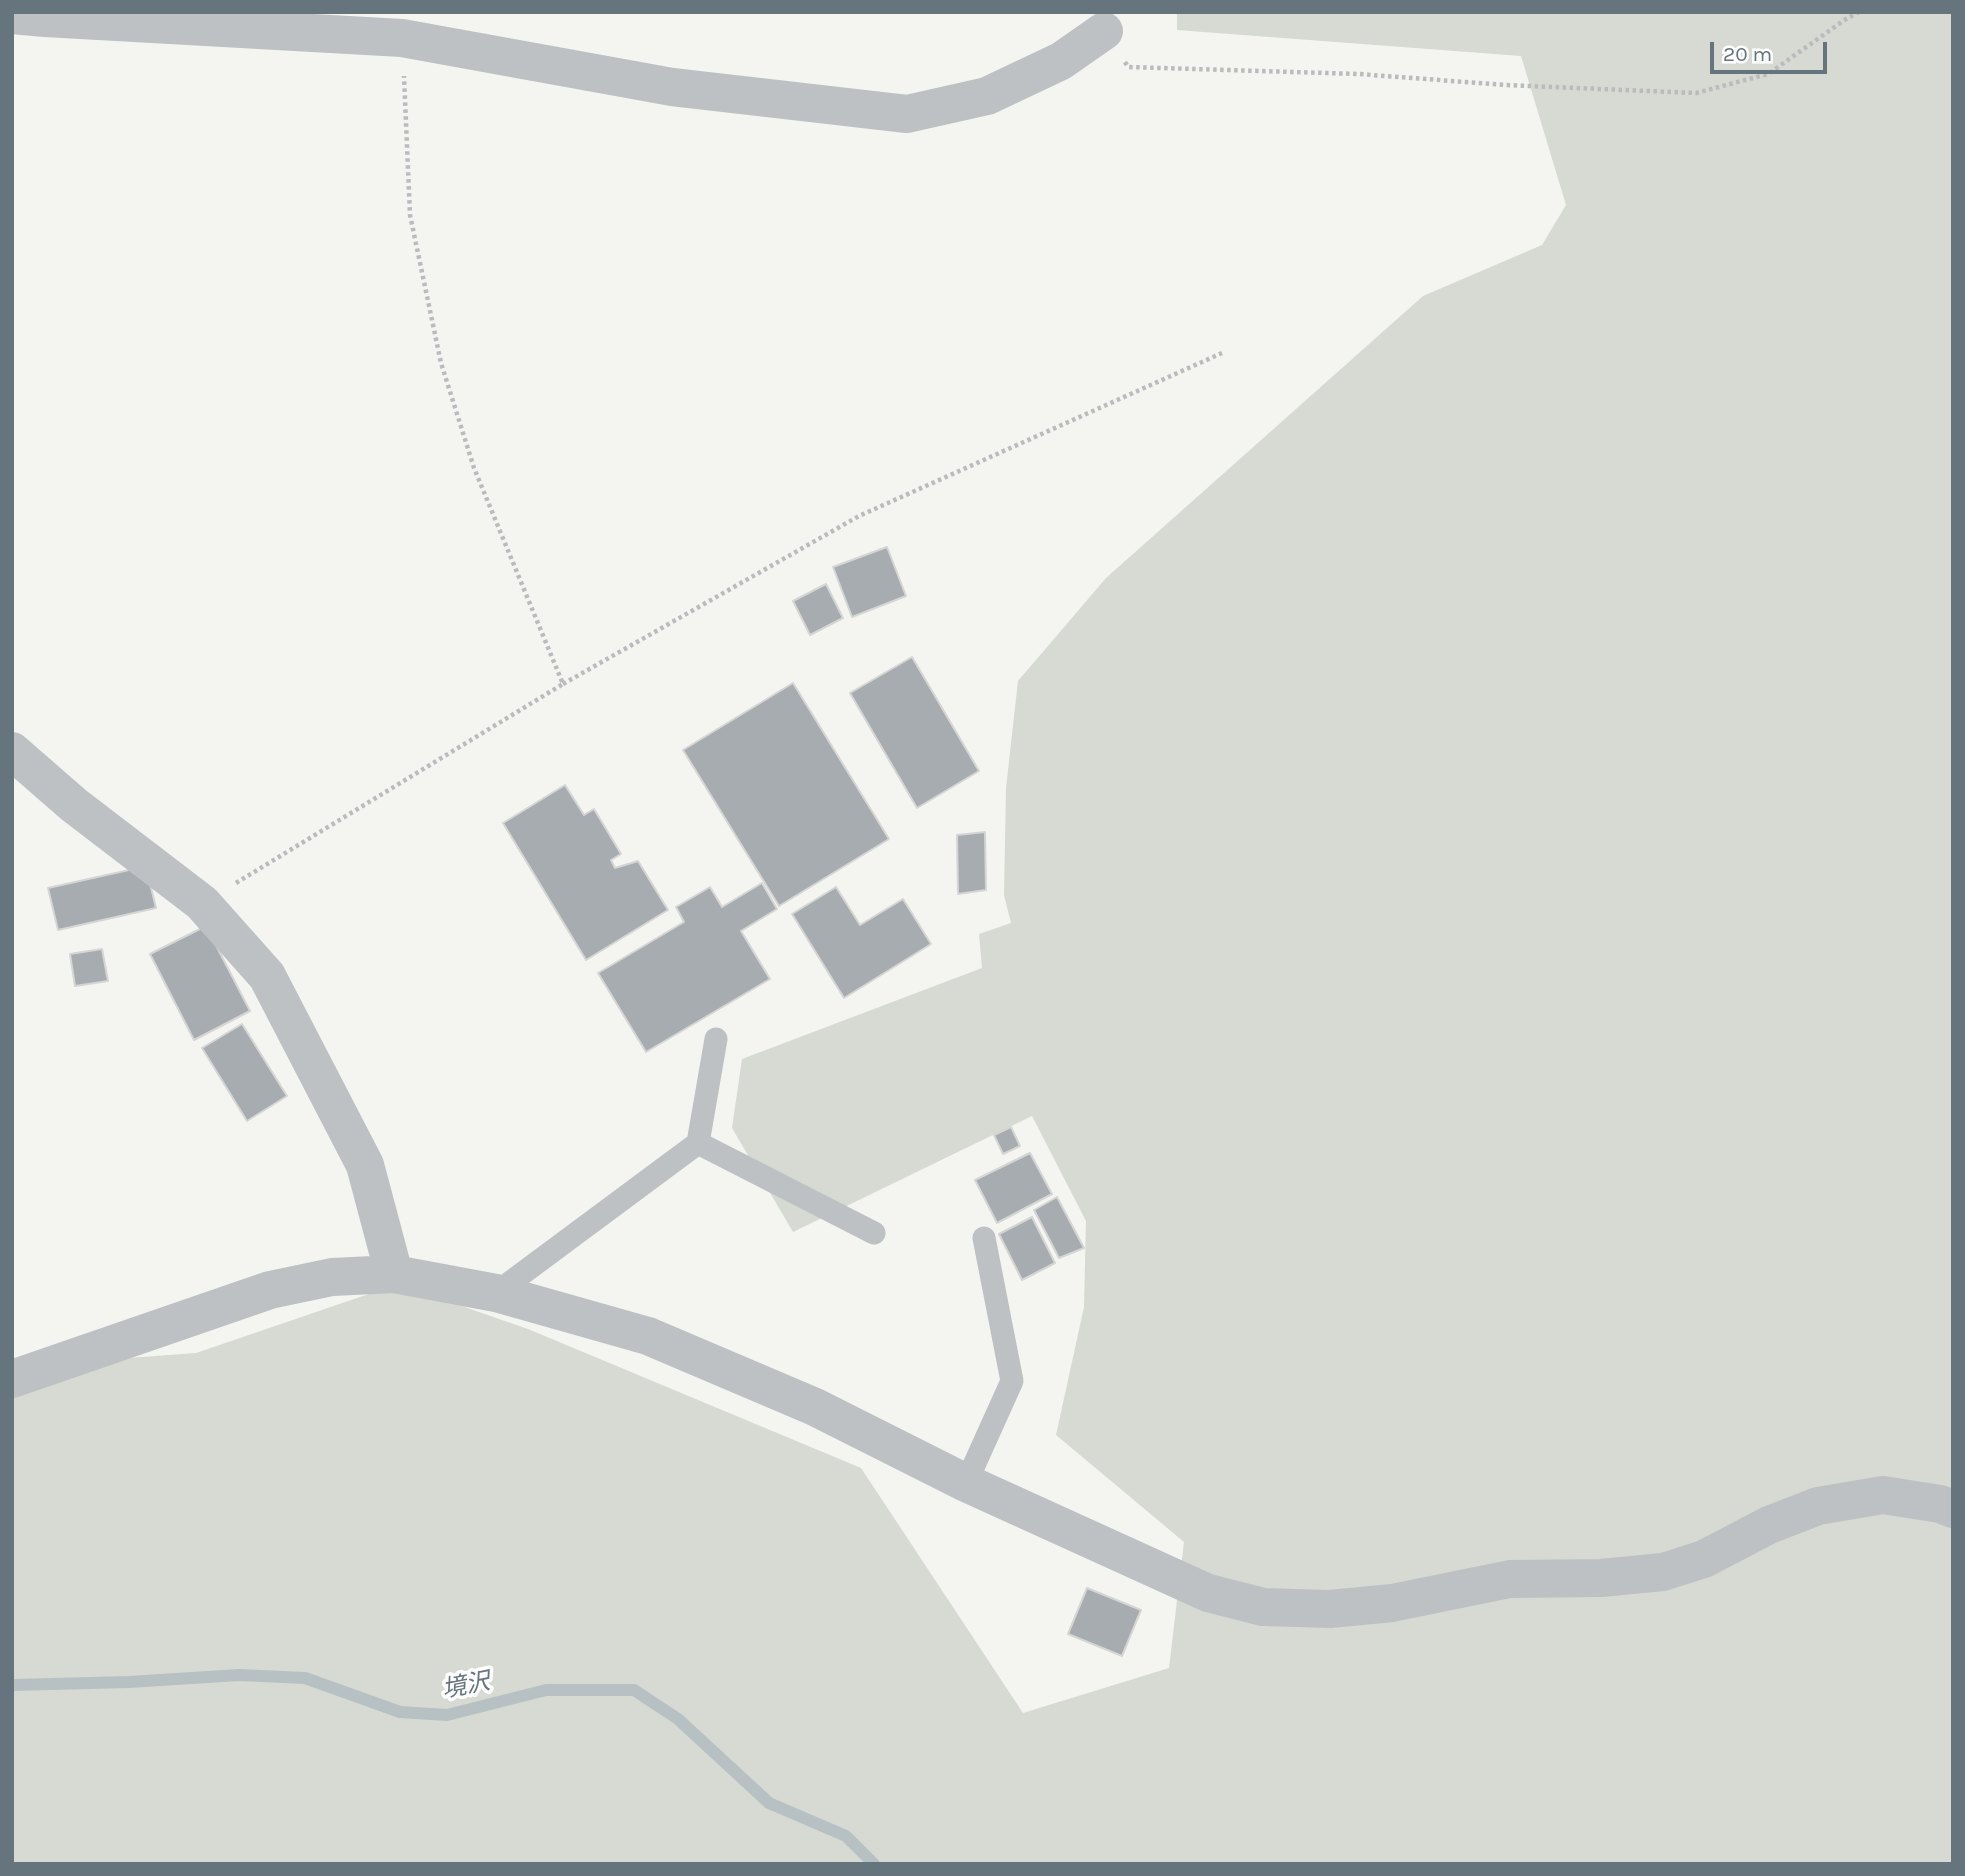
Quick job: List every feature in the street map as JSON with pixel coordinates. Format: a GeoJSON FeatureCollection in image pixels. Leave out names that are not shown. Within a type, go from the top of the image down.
{"type":"FeatureCollection","features":[{"type":"Feature","properties":{"kind":"street"},"geometry":{"type":"LineString","coordinates":[[12,15],[402,38],[672,87],[906,114],[987,96],[1061,61],[1104,31]]}},
{"type":"Feature","properties":{"kind":"street"},"geometry":{"type":"LineString","coordinates":[[12,751],[74,804],[202,903],[267,976],[365,1166],[394,1274]]}},
{"type":"Feature","properties":{"kind":"street"},"geometry":{"type":"LineString","coordinates":[[12,1379],[270,1290],[332,1277],[394,1274],[496,1293],[648,1336],[815,1407],[965,1483],[1208,1593],[1263,1607],[1330,1609],[1392,1603],[1510,1579],[1601,1578],[1663,1572],[1704,1559],[1769,1525],[1818,1506],[1883,1495],[1940,1504],[1953,1509]]}},
{"type":"Feature","properties":{"kind":"lane"},"geometry":{"type":"LineString","coordinates":[[496,1293],[698,1143],[716,1039]]}},
{"type":"Feature","properties":{"kind":"lane"},"geometry":{"type":"LineString","coordinates":[[698,1143],[874,1233]]}},
{"type":"Feature","properties":{"kind":"lane"},"geometry":{"type":"LineString","coordinates":[[965,1483],[1012,1381],[984,1238]]}},
{"type":"Feature","properties":{"kind":"path"},"geometry":{"type":"LineString","coordinates":[[1104,31],[1128,66],[1359,74],[1505,85],[1696,93],[1769,74],[1858,12]]}},
{"type":"Feature","properties":{"kind":"path"},"geometry":{"type":"LineString","coordinates":[[402,38],[410,215],[440,363],[474,468],[563,684]]}},
{"type":"Feature","properties":{"kind":"path"},"geometry":{"type":"LineString","coordinates":[[202,903],[563,684],[859,516],[1222,353]]}},
{"type":"Feature","properties":{"kind":"shaded area"},"geometry":{"type":"Polygon","coordinates":[[[1177,12],[1953,12],[1953,1864],[12,1864],[12,1389],[88,1361],[196,1353],[398,1284],[528,1329],[861,1468],[1023,1713],[1169,1668],[1184,1542],[1056,1435],[1084,1307],[1086,1221],[1032,1116],[793,1232],[732,1128],[742,1059],[982,968],[979,934],[1011,923],[1004,895],[1006,788],[1018,681],[1106,578],[1423,296],[1542,245],[1566,205],[1521,56],[1177,30],[1177,12]]]}},
{"type":"Feature","properties":{"kind":"building"},"geometry":{"type":"Polygon","coordinates":[[[887,547],[906,596],[852,617],[833,567],[887,547]]]}},
{"type":"Feature","properties":{"kind":"building"},"geometry":{"type":"Polygon","coordinates":[[[826,584],[843,618],[810,635],[793,601],[826,584]]]}},
{"type":"Feature","properties":{"kind":"building"},"geometry":{"type":"Polygon","coordinates":[[[912,657],[979,771],[917,808],[850,693],[912,657]]]}},
{"type":"Feature","properties":{"kind":"building"},"geometry":{"type":"Polygon","coordinates":[[[793,683],[889,839],[779,906],[683,750],[793,683]]]}},
{"type":"Feature","properties":{"kind":"building"},"geometry":{"type":"Polygon","coordinates":[[[565,785],[584,815],[594,809],[621,854],[611,860],[615,868],[638,861],[668,910],[586,960],[503,823],[565,785]]]}},
{"type":"Feature","properties":{"kind":"building"},"geometry":{"type":"Polygon","coordinates":[[[985,832],[986,890],[958,894],[957,835],[985,832]]]}},
{"type":"Feature","properties":{"kind":"building"},"geometry":{"type":"Polygon","coordinates":[[[138,868],[148,875],[156,908],[58,930],[48,888],[138,868]]]}},
{"type":"Feature","properties":{"kind":"building"},"geometry":{"type":"Polygon","coordinates":[[[762,883],[777,909],[741,931],[770,979],[646,1052],[598,973],[684,922],[676,907],[710,887],[722,907],[762,883]]]}},
{"type":"Feature","properties":{"kind":"building"},"geometry":{"type":"Polygon","coordinates":[[[836,887],[860,925],[903,899],[931,944],[844,998],[792,914],[836,887]]]}},
{"type":"Feature","properties":{"kind":"building"},"geometry":{"type":"Polygon","coordinates":[[[206,926],[250,1011],[194,1040],[150,954],[206,926]]]}},
{"type":"Feature","properties":{"kind":"building"},"geometry":{"type":"Polygon","coordinates":[[[102,949],[108,981],[75,986],[70,954],[102,949]]]}},
{"type":"Feature","properties":{"kind":"building"},"geometry":{"type":"Polygon","coordinates":[[[242,1024],[287,1096],[247,1121],[202,1048],[242,1024]]]}},
{"type":"Feature","properties":{"kind":"building"},"geometry":{"type":"Polygon","coordinates":[[[1011,1127],[1020,1146],[1003,1154],[994,1135],[1011,1127]]]}},
{"type":"Feature","properties":{"kind":"building"},"geometry":{"type":"Polygon","coordinates":[[[1030,1153],[1052,1194],[997,1223],[975,1180],[1030,1153]]]}},
{"type":"Feature","properties":{"kind":"building"},"geometry":{"type":"Polygon","coordinates":[[[1057,1197],[1084,1248],[1059,1258],[1034,1210],[1057,1197]]]}},
{"type":"Feature","properties":{"kind":"building"},"geometry":{"type":"Polygon","coordinates":[[[1032,1217],[1055,1263],[1022,1280],[999,1234],[1032,1217]]]}},
{"type":"Feature","properties":{"kind":"building"},"geometry":{"type":"Polygon","coordinates":[[[1087,1588],[1141,1610],[1122,1656],[1068,1634],[1087,1588]]]}},
{"type":"Feature","properties":{"kind":"waterway","name":"境沢"},"geometry":{"type":"LineString","coordinates":[[12,1685],[129,1682],[239,1675],[305,1678],[400,1712],[447,1715],[546,1690],[634,1690],[678,1719],[769,1803],[846,1836],[874,1864]]}}]}
